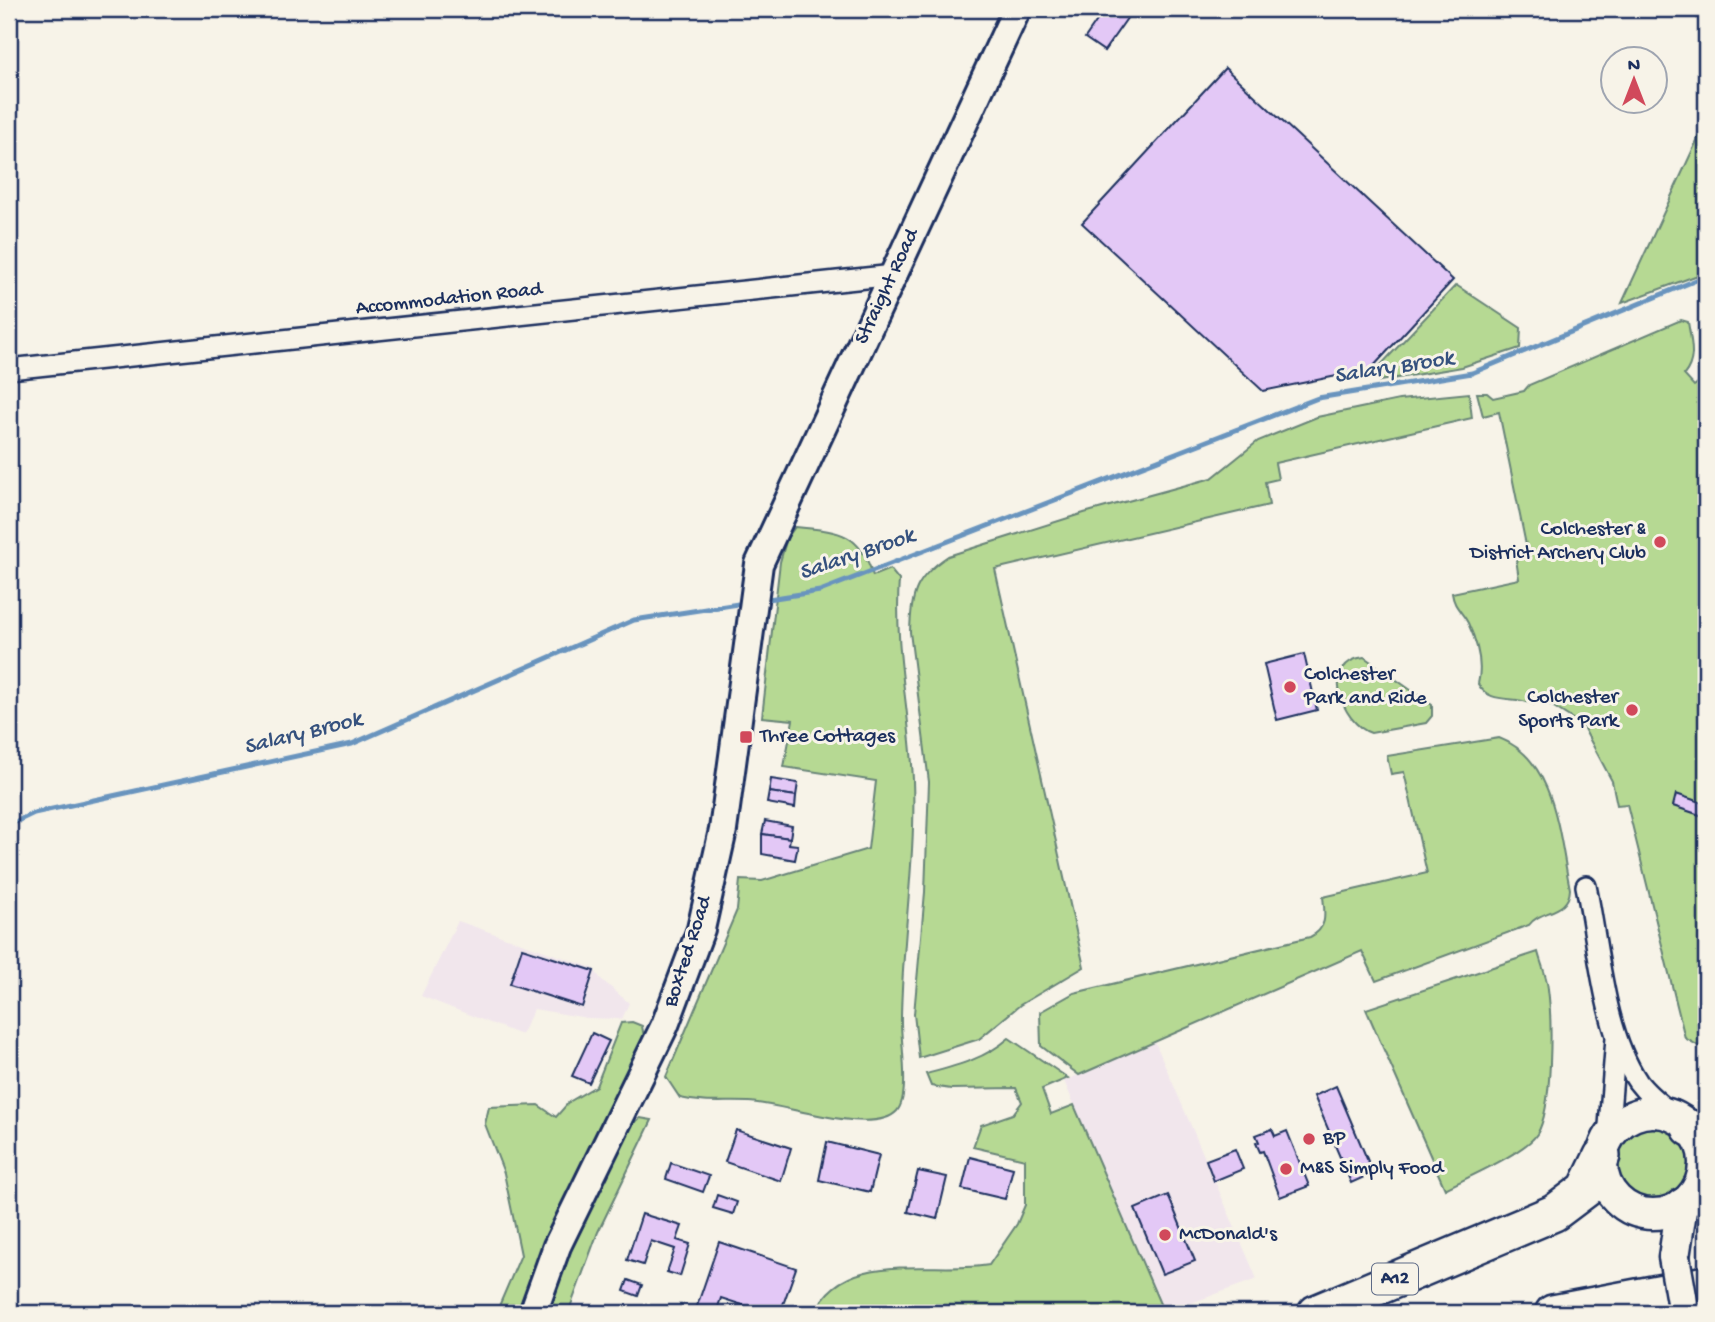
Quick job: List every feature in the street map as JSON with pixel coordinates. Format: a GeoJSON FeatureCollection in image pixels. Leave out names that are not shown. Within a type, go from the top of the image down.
{"type":"FeatureCollection","features":[{"type":"Feature","properties":{"kind":"highway","name":"A12"},"geometry":{"type":"LineString","coordinates":[[1316,1313],[1554,1213],[1586,1189],[1605,1147]]}},
{"type":"Feature","properties":{"kind":"highway"},"geometry":{"type":"LineString","coordinates":[[1553,1313],[1706,1284]]}},
{"type":"Feature","properties":{"kind":"highway"},"geometry":{"type":"LineString","coordinates":[[1700,1313],[1706,1312]]}},
{"type":"Feature","properties":{"kind":"main road"},"geometry":{"type":"LineString","coordinates":[[1659,1112],[1691,1127],[1699,1141],[1703,1170],[1693,1195],[1682,1204],[1665,1212],[1645,1213],[1630,1208],[1617,1199],[1602,1172],[1605,1147],[1621,1123],[1639,1114],[1659,1112]]}},
{"type":"Feature","properties":{"kind":"main road"},"geometry":{"type":"LineString","coordinates":[[1682,1204],[1674,1254],[1684,1313]]}},
{"type":"Feature","properties":{"kind":"main road"},"geometry":{"type":"LineString","coordinates":[[1645,1213],[1674,1254]]}},
{"type":"Feature","properties":{"kind":"street","name":"Straight Road"},"geometry":{"type":"LineString","coordinates":[[755,589],[894,275],[1017,9]]}},
{"type":"Feature","properties":{"kind":"street","name":"Accommodation Road"},"geometry":{"type":"LineString","coordinates":[[9,369],[894,275]]}},
{"type":"Feature","properties":{"kind":"street","name":"Boxted Road"},"geometry":{"type":"LineString","coordinates":[[533,1313],[557,1246],[665,1025],[701,929],[723,830],[755,589]]}},
{"type":"Feature","properties":{"kind":"street"},"geometry":{"type":"LineString","coordinates":[[1586,886],[1616,1038],[1638,1081],[1655,1100],[1691,1127]]}},
{"type":"Feature","properties":{"kind":"street"},"geometry":{"type":"LineString","coordinates":[[1605,1147],[1616,1038]]}},
{"type":"Feature","properties":{"kind":"shaded area"},"geometry":{"type":"Polygon","coordinates":[[[458,921],[593,968],[601,979],[629,1003],[622,1019],[587,1018],[534,1009],[521,1035],[421,996],[458,921]]]}},
{"type":"Feature","properties":{"kind":"shaded area"},"geometry":{"type":"Polygon","coordinates":[[[1155,1042],[1257,1279],[1164,1313],[1064,1081],[1155,1042]]]}},
{"type":"Feature","properties":{"kind":"green space"},"geometry":{"type":"Polygon","coordinates":[[[1706,121],[1706,272],[1622,303],[1706,121]]]}},
{"type":"Feature","properties":{"kind":"green space"},"geometry":{"type":"Polygon","coordinates":[[[1456,285],[1521,328],[1520,348],[1462,367],[1379,381],[1376,370],[1456,285]]]}},
{"type":"Feature","properties":{"kind":"green space","name":"Colchester Sports Park"},"geometry":{"type":"Polygon","coordinates":[[[1681,320],[1688,322],[1692,350],[1691,363],[1684,375],[1694,386],[1699,382],[1706,386],[1706,1050],[1685,1038],[1627,804],[1617,805],[1612,781],[1582,725],[1535,695],[1533,704],[1495,697],[1483,691],[1478,684],[1479,661],[1474,638],[1454,602],[1452,593],[1519,579],[1516,559],[1528,555],[1499,412],[1483,416],[1477,393],[1487,393],[1493,398],[1524,391],[1529,385],[1681,320]]]}},
{"type":"Feature","properties":{"kind":"green space"},"geometry":{"type":"Polygon","coordinates":[[[1469,393],[1472,418],[1275,463],[1278,479],[1265,482],[1269,505],[995,569],[1084,967],[1020,1005],[979,1039],[919,1058],[914,1014],[925,892],[929,782],[910,632],[914,597],[928,572],[948,556],[1084,513],[1212,478],[1258,441],[1317,417],[1399,400],[1469,393]]]}},
{"type":"Feature","properties":{"kind":"green space"},"geometry":{"type":"Polygon","coordinates":[[[795,527],[834,532],[844,536],[861,550],[873,576],[890,569],[899,580],[900,655],[913,780],[911,869],[902,988],[904,1080],[901,1103],[897,1111],[885,1118],[868,1121],[826,1117],[748,1102],[689,1100],[680,1098],[666,1077],[737,910],[740,880],[762,881],[868,849],[876,781],[784,767],[793,720],[762,717],[780,562],[787,538],[795,527]]]}},
{"type":"Feature","properties":{"kind":"green space"},"geometry":{"type":"Polygon","coordinates":[[[1364,657],[1432,705],[1432,716],[1426,723],[1371,733],[1351,718],[1344,706],[1339,681],[1342,670],[1350,661],[1364,657]]]}},
{"type":"Feature","properties":{"kind":"green space"},"geometry":{"type":"Polygon","coordinates":[[[1499,738],[1518,748],[1533,763],[1552,802],[1570,889],[1565,903],[1559,908],[1540,916],[1529,925],[1376,981],[1362,951],[1079,1075],[1041,1046],[1040,1012],[1074,993],[1310,937],[1323,925],[1323,897],[1427,873],[1404,772],[1391,774],[1387,756],[1499,738]]]}},
{"type":"Feature","properties":{"kind":"green space"},"geometry":{"type":"Polygon","coordinates":[[[1538,952],[1547,984],[1550,1021],[1549,1085],[1542,1122],[1537,1134],[1521,1149],[1445,1189],[1366,1009],[1538,952]]]}},
{"type":"Feature","properties":{"kind":"green space"},"geometry":{"type":"Polygon","coordinates":[[[632,1022],[642,1026],[644,1037],[524,1313],[496,1313],[521,1255],[504,1173],[485,1124],[489,1107],[538,1105],[556,1117],[569,1102],[596,1086],[621,1023],[632,1022]]]}},
{"type":"Feature","properties":{"kind":"green space"},"geometry":{"type":"Polygon","coordinates":[[[1009,1038],[1068,1078],[1042,1089],[1051,1114],[1074,1105],[1164,1313],[815,1313],[828,1292],[846,1279],[868,1271],[989,1265],[1017,1224],[1025,1205],[1025,1159],[973,1147],[981,1125],[1013,1114],[1022,1102],[1016,1088],[951,1089],[931,1086],[926,1074],[980,1057],[1009,1038]]]}},
{"type":"Feature","properties":{"kind":"green space"},"geometry":{"type":"Polygon","coordinates":[[[640,1118],[652,1120],[598,1232],[568,1313],[548,1313],[572,1248],[631,1126],[640,1118]]]}},
{"type":"Feature","properties":{"kind":"green space"},"geometry":{"type":"Polygon","coordinates":[[[1645,1126],[1659,1126],[1673,1132],[1683,1142],[1689,1163],[1687,1177],[1673,1194],[1659,1200],[1645,1200],[1631,1194],[1621,1184],[1615,1170],[1615,1156],[1621,1142],[1631,1132],[1645,1126]]]}},
{"type":"Feature","properties":{"kind":"building"},"geometry":{"type":"Polygon","coordinates":[[[1105,9],[1115,15],[1119,9],[1130,14],[1104,51],[1085,38],[1105,9]]]}},
{"type":"Feature","properties":{"kind":"building"},"geometry":{"type":"Polygon","coordinates":[[[1225,68],[1453,280],[1371,369],[1263,391],[1082,223],[1225,68]]]}},
{"type":"Feature","properties":{"kind":"building","name":"Colchester Park and Ride"},"geometry":{"type":"Polygon","coordinates":[[[1304,654],[1317,710],[1277,720],[1264,664],[1304,654]]]}},
{"type":"Feature","properties":{"kind":"building"},"geometry":{"type":"Polygon","coordinates":[[[771,779],[798,783],[796,796],[769,792],[771,779]]]}},
{"type":"Feature","properties":{"kind":"building"},"geometry":{"type":"Polygon","coordinates":[[[769,792],[796,796],[795,808],[767,803],[769,792]]]}},
{"type":"Feature","properties":{"kind":"building"},"geometry":{"type":"Polygon","coordinates":[[[1676,794],[1706,804],[1706,817],[1673,806],[1676,794]]]}},
{"type":"Feature","properties":{"kind":"building"},"geometry":{"type":"Polygon","coordinates":[[[765,821],[792,826],[790,838],[762,834],[765,821]]]}},
{"type":"Feature","properties":{"kind":"building"},"geometry":{"type":"Polygon","coordinates":[[[762,834],[790,838],[789,844],[798,845],[795,860],[762,854],[762,834]]]}},
{"type":"Feature","properties":{"kind":"building"},"geometry":{"type":"Polygon","coordinates":[[[522,948],[594,971],[582,1007],[510,984],[522,948]]]}},
{"type":"Feature","properties":{"kind":"building"},"geometry":{"type":"Polygon","coordinates":[[[592,1033],[609,1041],[589,1083],[572,1076],[592,1033]]]}},
{"type":"Feature","properties":{"kind":"building"},"geometry":{"type":"Polygon","coordinates":[[[1336,1086],[1373,1173],[1351,1183],[1314,1096],[1336,1086]]]}},
{"type":"Feature","properties":{"kind":"building","name":"M&S Simply Food"},"geometry":{"type":"Polygon","coordinates":[[[1272,1129],[1275,1136],[1287,1131],[1309,1186],[1280,1197],[1263,1151],[1260,1152],[1256,1143],[1259,1142],[1256,1135],[1272,1129]]]}},
{"type":"Feature","properties":{"kind":"building"},"geometry":{"type":"Polygon","coordinates":[[[736,1130],[791,1148],[781,1181],[725,1162],[736,1130]]]}},
{"type":"Feature","properties":{"kind":"building"},"geometry":{"type":"Polygon","coordinates":[[[827,1142],[879,1155],[870,1192],[819,1180],[827,1142]]]}},
{"type":"Feature","properties":{"kind":"building"},"geometry":{"type":"Polygon","coordinates":[[[1235,1149],[1243,1169],[1214,1181],[1206,1160],[1235,1149]]]}},
{"type":"Feature","properties":{"kind":"building"},"geometry":{"type":"Polygon","coordinates":[[[970,1157],[1013,1168],[1005,1199],[962,1189],[970,1157]]]}},
{"type":"Feature","properties":{"kind":"building"},"geometry":{"type":"Polygon","coordinates":[[[671,1163],[709,1176],[703,1192],[666,1179],[671,1163]]]}},
{"type":"Feature","properties":{"kind":"building"},"geometry":{"type":"Polygon","coordinates":[[[918,1171],[947,1177],[937,1219],[908,1212],[918,1171]]]}},
{"type":"Feature","properties":{"kind":"building"},"geometry":{"type":"Polygon","coordinates":[[[717,1195],[737,1202],[733,1214],[713,1208],[717,1195]]]}},
{"type":"Feature","properties":{"kind":"building","name":"McDonald's"},"geometry":{"type":"Polygon","coordinates":[[[1168,1195],[1195,1261],[1162,1274],[1135,1209],[1168,1195]]]}},
{"type":"Feature","properties":{"kind":"building"},"geometry":{"type":"Polygon","coordinates":[[[642,1214],[682,1226],[677,1240],[690,1244],[680,1276],[667,1272],[675,1249],[651,1241],[643,1265],[627,1260],[642,1214]]]}},
{"type":"Feature","properties":{"kind":"building"},"geometry":{"type":"Polygon","coordinates":[[[719,1242],[796,1268],[780,1313],[767,1313],[721,1298],[716,1313],[695,1312],[719,1242]]]}},
{"type":"Feature","properties":{"kind":"building"},"geometry":{"type":"Polygon","coordinates":[[[628,1280],[642,1285],[638,1296],[624,1291],[628,1280]]]}},
{"type":"Feature","properties":{"kind":"waterway","name":"Salary Brook"},"geometry":{"type":"LineString","coordinates":[[762,600],[820,591],[1318,398],[1472,373],[1706,276]]}},
{"type":"Feature","properties":{"kind":"waterway","name":"Salary Brook"},"geometry":{"type":"LineString","coordinates":[[9,825],[34,813],[352,744],[634,620],[745,603]]}},
{"type":"Feature","properties":{"kind":"place","name":"Colchester & District Archery Club"},"geometry":{"type":"Point","coordinates":[1660,542]}},
{"type":"Feature","properties":{"kind":"place","name":"Colchester Park and Ride"},"geometry":{"type":"Point","coordinates":[1290,687]}},
{"type":"Feature","properties":{"kind":"place","name":"Colchester Sports Park"},"geometry":{"type":"Point","coordinates":[1632,710]}},
{"type":"Feature","properties":{"kind":"place","name":"Three Cottages"},"geometry":{"type":"Point","coordinates":[746,737]}},
{"type":"Feature","properties":{"kind":"place","name":"BP"},"geometry":{"type":"Point","coordinates":[1309,1139]}},
{"type":"Feature","properties":{"kind":"place","name":"M&S Simply Food"},"geometry":{"type":"Point","coordinates":[1286,1169]}},
{"type":"Feature","properties":{"kind":"place","name":"McDonald's"},"geometry":{"type":"Point","coordinates":[1165,1235]}}]}
